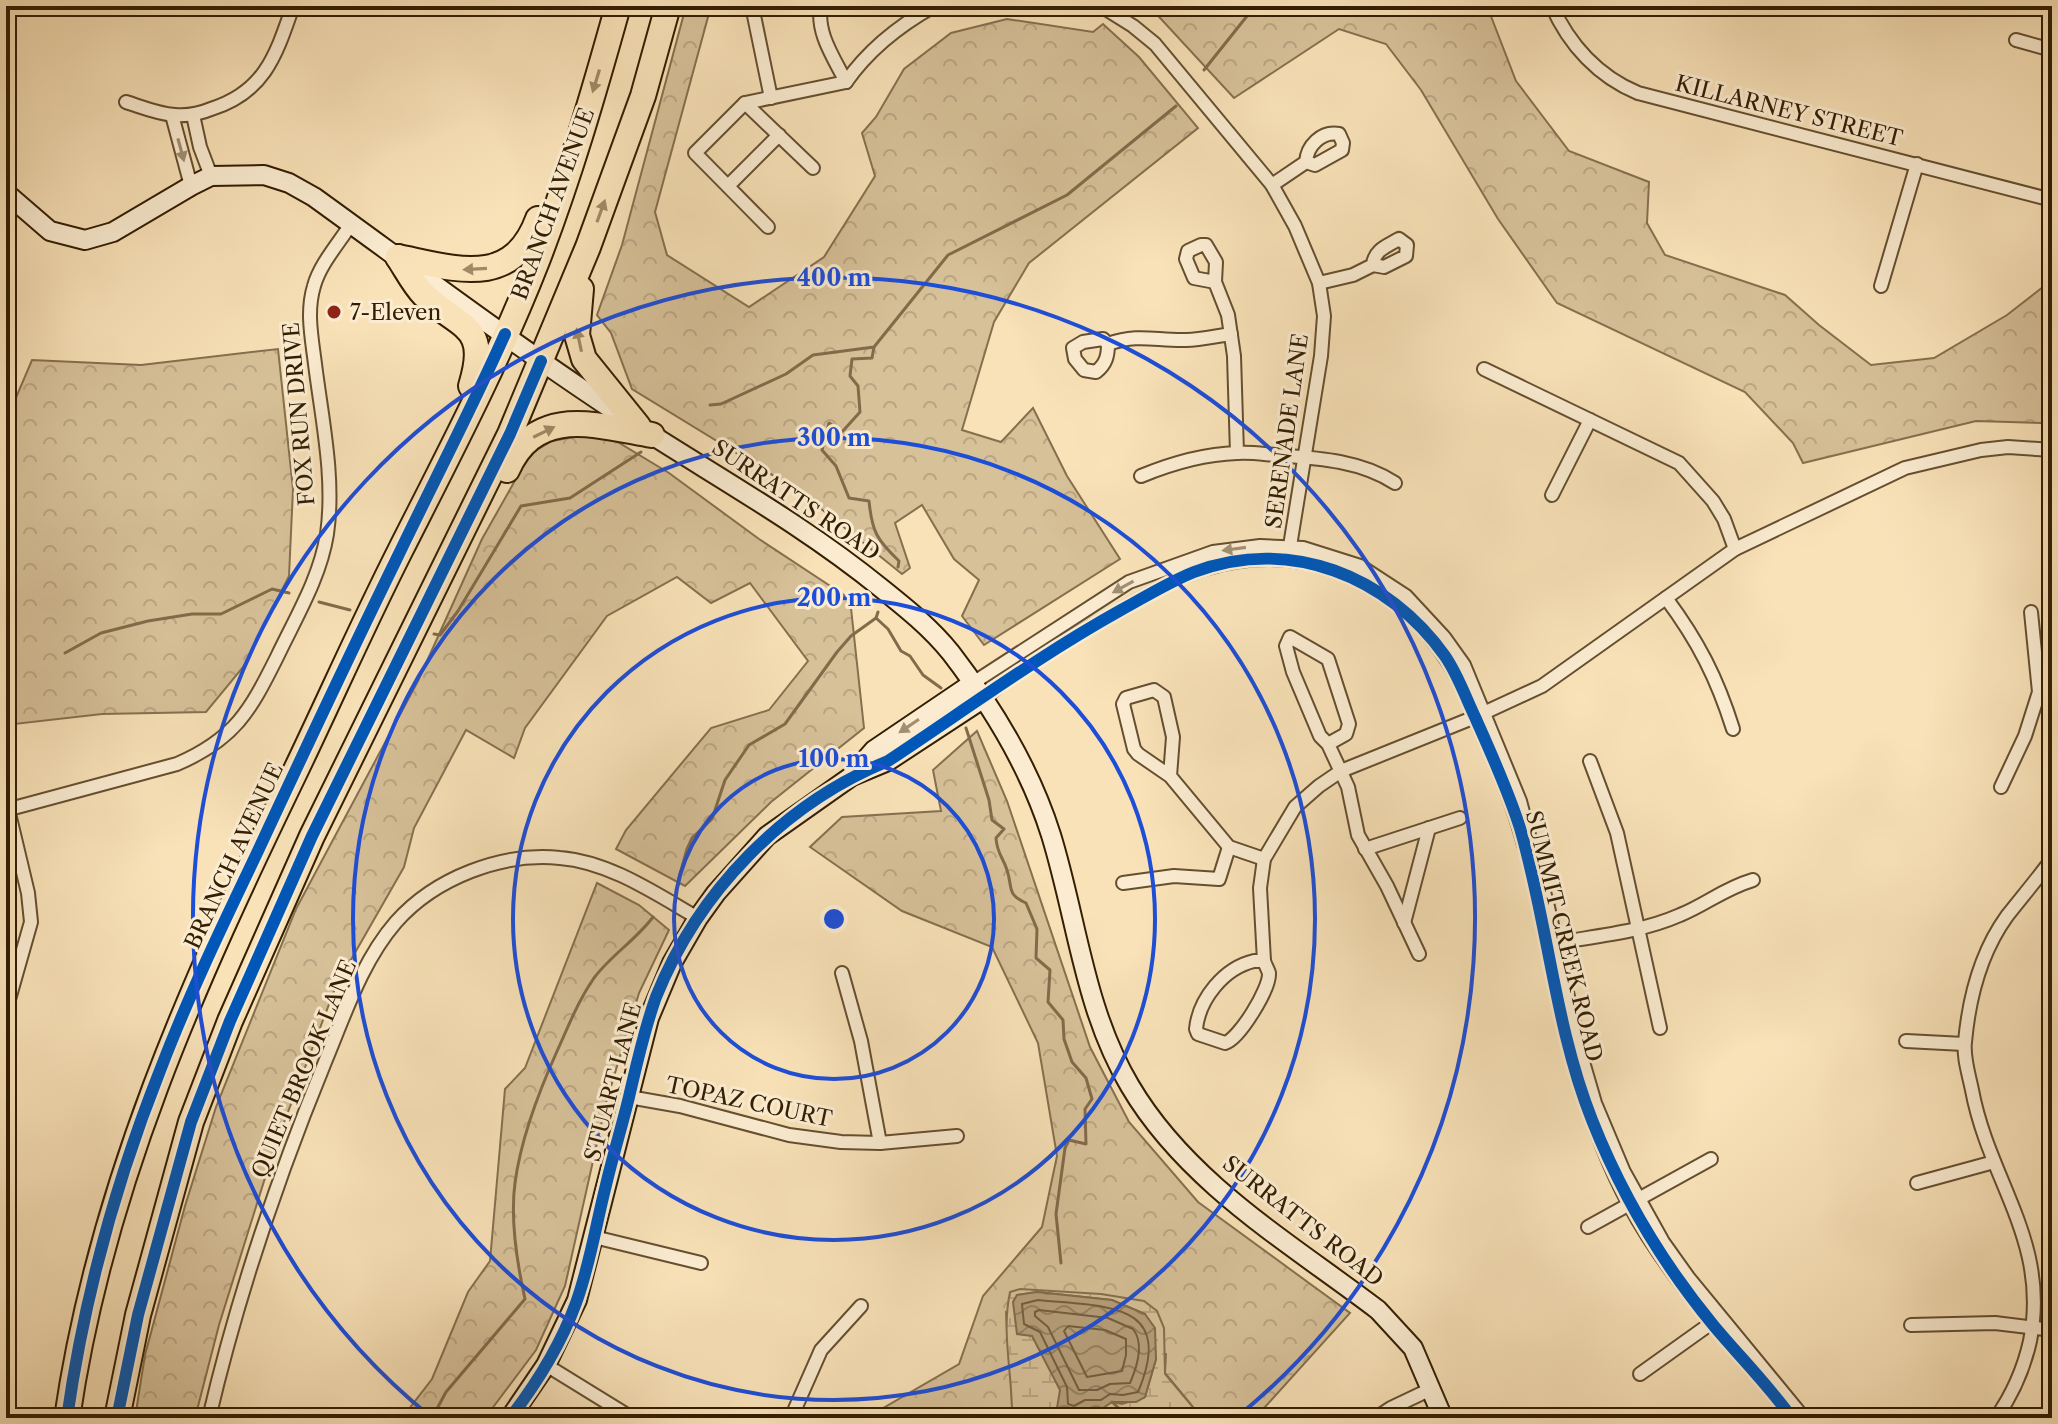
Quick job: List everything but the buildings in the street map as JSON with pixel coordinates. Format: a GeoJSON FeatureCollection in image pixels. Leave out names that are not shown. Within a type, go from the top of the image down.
{"type":"FeatureCollection","features":[{"type":"Feature","properties":{"kind":"highway","name":"BRANCH AVENUE"},"geometry":{"type":"LineString","coordinates":[[67,1418],[79,1336],[98,1259],[160,1068],[280,803],[505,334],[536,262],[573,156],[618,6]]}},
{"type":"Feature","properties":{"kind":"highway","name":"BRANCH AVENUE"},"geometry":{"type":"LineString","coordinates":[[117,1418],[138,1315],[191,1122],[230,1021],[305,851],[510,434],[588,247],[643,96],[668,6]]}},
{"type":"Feature","properties":{"kind":"highway"},"geometry":{"type":"LineString","coordinates":[[398,257],[466,271],[488,268],[512,259],[532,236],[558,166],[573,156]]}},
{"type":"Feature","properties":{"kind":"highway"},"geometry":{"type":"LineString","coordinates":[[588,247],[576,321],[580,348],[589,366],[645,430]]}},
{"type":"Feature","properties":{"kind":"highway"},"geometry":{"type":"LineString","coordinates":[[398,257],[422,294],[465,324],[474,340],[474,376],[452,450]]}},
{"type":"Feature","properties":{"kind":"highway"},"geometry":{"type":"LineString","coordinates":[[410,632],[450,586],[516,449],[545,430],[562,424],[645,430]]}},
{"type":"Feature","properties":{"kind":"street"},"geometry":{"type":"LineString","coordinates":[[126,102],[172,115],[193,115],[234,100],[255,85],[267,70],[293,6]]}},
{"type":"Feature","properties":{"kind":"street"},"geometry":{"type":"LineString","coordinates":[[752,6],[771,98]]}},
{"type":"Feature","properties":{"kind":"street"},"geometry":{"type":"LineString","coordinates":[[821,6],[819,21],[846,82]]}},
{"type":"Feature","properties":{"kind":"street"},"geometry":{"type":"LineString","coordinates":[[768,227],[695,153],[745,103],[846,82],[863,58],[912,19],[934,6]]}},
{"type":"Feature","properties":{"kind":"street","name":"SERENADE LANE"},"geometry":{"type":"LineString","coordinates":[[1101,6],[1155,44],[1272,185],[1295,226],[1319,283],[1324,316],[1321,356],[1289,553]]}},
{"type":"Feature","properties":{"kind":"street","name":"KILLARNEY STREET"},"geometry":{"type":"LineString","coordinates":[[1552,6],[1565,31],[1586,58],[1628,89],[2052,200]]}},
{"type":"Feature","properties":{"kind":"street"},"geometry":{"type":"LineString","coordinates":[[2016,40],[2052,50]]}},
{"type":"Feature","properties":{"kind":"street"},"geometry":{"type":"LineString","coordinates":[[745,103],[813,168]]}},
{"type":"Feature","properties":{"kind":"street"},"geometry":{"type":"LineString","coordinates":[[172,115],[191,186]]}},
{"type":"Feature","properties":{"kind":"street"},"geometry":{"type":"LineString","coordinates":[[193,115],[211,176]]}},
{"type":"Feature","properties":{"kind":"street"},"geometry":{"type":"LineString","coordinates":[[728,186],[779,135]]}},
{"type":"Feature","properties":{"kind":"street"},"geometry":{"type":"LineString","coordinates":[[1272,185],[1306,162]]}},
{"type":"Feature","properties":{"kind":"street"},"geometry":{"type":"LineString","coordinates":[[1881,286],[1917,164]]}},
{"type":"Feature","properties":{"kind":"street","name":"SURRATTS ROAD"},"geometry":{"type":"LineString","coordinates":[[6,193],[50,231],[71,239],[85,240],[113,232],[211,176],[264,175],[289,183],[314,197],[541,361],[773,510],[869,578],[933,633],[1005,730],[1041,804],[1056,851],[1091,995],[1112,1051],[1148,1115],[1168,1141],[1227,1197],[1378,1310],[1413,1348],[1443,1418]]}},
{"type":"Feature","properties":{"kind":"street","name":"FOX RUN DRIVE"},"geometry":{"type":"LineString","coordinates":[[7,810],[177,764],[198,754],[233,729],[260,692],[308,595],[321,562],[327,535],[327,459],[309,319],[314,285],[351,224]]}},
{"type":"Feature","properties":{"kind":"street"},"geometry":{"type":"LineString","coordinates":[[1319,283],[1353,275],[1373,265]]}},
{"type":"Feature","properties":{"kind":"street"},"geometry":{"type":"LineString","coordinates":[[1215,282],[1228,315],[1234,356],[1237,453]]}},
{"type":"Feature","properties":{"kind":"street"},"geometry":{"type":"LineString","coordinates":[[1108,344],[1138,337],[1186,340],[1231,334]]}},
{"type":"Feature","properties":{"kind":"street"},"geometry":{"type":"LineString","coordinates":[[1484,369],[1679,463],[1713,501],[1724,519],[1735,549]]}},
{"type":"Feature","properties":{"kind":"street"},"geometry":{"type":"LineString","coordinates":[[1552,495],[1590,420]]}},
{"type":"Feature","properties":{"kind":"street"},"geometry":{"type":"LineString","coordinates":[[1264,961],[1246,962],[1221,979],[1197,1017],[1198,1034],[1225,1043],[1238,1035],[1265,990],[1269,976],[1264,961],[1260,888],[1264,859],[1295,807],[1341,771],[1480,714],[1561,675],[1735,549],[1914,465],[2008,447],[2052,450]]}},
{"type":"Feature","properties":{"kind":"street"},"geometry":{"type":"LineString","coordinates":[[1141,476],[1165,466],[1237,453],[1305,457],[1366,468],[1395,483]]}},
{"type":"Feature","properties":{"kind":"street","name":"SUMMIT CREEK ROAD"},"geometry":{"type":"LineString","coordinates":[[978,690],[1129,582],[1213,552],[1260,546],[1289,553]]}},
{"type":"Feature","properties":{"kind":"street","name":"SUMMIT CREEK ROAD"},"geometry":{"type":"LineString","coordinates":[[978,690],[1182,578],[1241,560],[1289,553],[1325,553],[1360,566],[1406,596],[1455,650],[1480,714],[1519,825],[1552,944],[1581,1089],[1596,1130],[1633,1202],[1716,1320],[1792,1418]]}},
{"type":"Feature","properties":{"kind":"street"},"geometry":{"type":"LineString","coordinates":[[1666,598],[1701,649],[1722,694],[1733,729]]}},
{"type":"Feature","properties":{"kind":"street"},"geometry":{"type":"LineString","coordinates":[[2001,787],[2025,736],[2039,692],[2031,612]]}},
{"type":"Feature","properties":{"kind":"street"},"geometry":{"type":"LineString","coordinates":[[1328,744],[1346,734],[1349,724],[1328,659],[1290,637],[1286,646],[1293,672],[1320,736],[1328,744],[1348,787],[1354,826],[1419,954]]}},
{"type":"Feature","properties":{"kind":"street","name":"STUART LANE"},"geometry":{"type":"LineString","coordinates":[[510,1418],[546,1365],[577,1300],[639,1051],[657,995],[698,918],[725,882],[767,836],[852,776],[874,750],[978,690]]}},
{"type":"Feature","properties":{"kind":"street"},"geometry":{"type":"LineString","coordinates":[[1170,776],[1173,737],[1164,697],[1154,690],[1126,698],[1123,704],[1138,754],[1170,776],[1229,847],[1264,859]]}},
{"type":"Feature","properties":{"kind":"street"},"geometry":{"type":"LineString","coordinates":[[2039,692],[2052,696]]}},
{"type":"Feature","properties":{"kind":"street"},"geometry":{"type":"LineString","coordinates":[[1590,761],[1617,833],[1660,1028]]}},
{"type":"Feature","properties":{"kind":"street"},"geometry":{"type":"LineString","coordinates":[[6,1010],[31,922],[28,893],[7,810]]}},
{"type":"Feature","properties":{"kind":"street"},"geometry":{"type":"LineString","coordinates":[[1365,849],[1460,818]]}},
{"type":"Feature","properties":{"kind":"street"},"geometry":{"type":"LineString","coordinates":[[1404,923],[1429,828]]}},
{"type":"Feature","properties":{"kind":"street"},"geometry":{"type":"LineString","coordinates":[[1123,883],[1174,876],[1219,879],[1229,847]]}},
{"type":"Feature","properties":{"kind":"street","name":"QUIET BROOK LANE"},"geometry":{"type":"LineString","coordinates":[[209,1418],[241,1290],[284,1164],[354,992],[380,944],[397,921],[436,889],[479,868],[559,857],[632,881],[698,918]]}},
{"type":"Feature","properties":{"kind":"street"},"geometry":{"type":"LineString","coordinates":[[1999,1417],[2018,1378],[2032,1327],[2036,1298],[2033,1268],[1975,1105],[1964,1044],[1982,961],[2006,918],[2052,859]]}},
{"type":"Feature","properties":{"kind":"street"},"geometry":{"type":"LineString","coordinates":[[1552,944],[1638,929],[1680,915],[1729,887],[1753,880]]}},
{"type":"Feature","properties":{"kind":"street"},"geometry":{"type":"LineString","coordinates":[[842,973],[861,1041],[880,1143]]}},
{"type":"Feature","properties":{"kind":"street"},"geometry":{"type":"LineString","coordinates":[[1906,1041],[1964,1044]]}},
{"type":"Feature","properties":{"kind":"street","name":"TOPAZ COURT"},"geometry":{"type":"LineString","coordinates":[[629,1097],[680,1106],[789,1135],[841,1142],[880,1143],[957,1136]]}},
{"type":"Feature","properties":{"kind":"street"},"geometry":{"type":"LineString","coordinates":[[1588,1227],[1711,1159]]}},
{"type":"Feature","properties":{"kind":"street"},"geometry":{"type":"LineString","coordinates":[[1917,1183],[1994,1162]]}},
{"type":"Feature","properties":{"kind":"street"},"geometry":{"type":"LineString","coordinates":[[594,1237],[701,1263]]}},
{"type":"Feature","properties":{"kind":"street"},"geometry":{"type":"LineString","coordinates":[[791,1418],[821,1350],[861,1306]]}},
{"type":"Feature","properties":{"kind":"street"},"geometry":{"type":"LineString","coordinates":[[1640,1374],[1716,1320]]}},
{"type":"Feature","properties":{"kind":"street","name":"SUMMIT CREEK ROAD"},"geometry":{"type":"LineString","coordinates":[[1716,1320],[1804,1418]]}},
{"type":"Feature","properties":{"kind":"street"},"geometry":{"type":"LineString","coordinates":[[1911,1325],[1980,1323],[2052,1330]]}},
{"type":"Feature","properties":{"kind":"street"},"geometry":{"type":"LineString","coordinates":[[546,1365],[632,1418]]}},
{"type":"Feature","properties":{"kind":"street"},"geometry":{"type":"LineString","coordinates":[[1376,1418],[1431,1389]]}},
{"type":"Feature","properties":{"kind":"green space"},"geometry":{"type":"Polygon","coordinates":[[[686,6],[711,6],[655,212],[667,255],[749,307],[824,257],[875,176],[862,133],[876,117],[904,69],[951,33],[1007,19],[1093,32],[1103,24],[1139,57],[1198,128],[1029,263],[994,322],[962,430],[1001,442],[1033,408],[1067,476],[1120,559],[984,645],[962,616],[979,580],[954,559],[922,505],[895,523],[910,568],[902,574],[800,492],[632,389],[611,333],[597,315],[622,245],[686,6]]]}},
{"type":"Feature","properties":{"kind":"green space"},"geometry":{"type":"Polygon","coordinates":[[[1149,6],[1487,6],[1516,81],[1569,151],[1649,182],[1647,223],[1665,255],[1785,295],[1871,365],[1934,358],[2007,315],[2052,280],[2052,412],[2042,423],[1976,421],[1803,463],[1793,443],[1745,392],[1557,303],[1498,219],[1421,90],[1386,44],[1339,29],[1234,98],[1149,6]]]}},
{"type":"Feature","properties":{"kind":"green space"},"geometry":{"type":"Polygon","coordinates":[[[278,349],[293,489],[289,576],[244,666],[206,712],[102,714],[6,725],[6,421],[32,360],[141,365],[278,349]]]}},
{"type":"Feature","properties":{"kind":"green space"},"geometry":{"type":"Polygon","coordinates":[[[585,435],[616,441],[669,473],[759,539],[850,599],[864,728],[771,802],[685,886],[616,849],[626,830],[711,728],[769,710],[808,661],[750,583],[711,603],[677,577],[607,616],[525,728],[514,758],[466,730],[414,828],[404,867],[336,986],[275,1146],[219,1325],[195,1418],[135,1418],[145,1355],[185,1206],[216,1107],[296,909],[418,681],[482,539],[530,454],[552,441],[585,435]]]}},
{"type":"Feature","properties":{"kind":"green space"},"geometry":{"type":"Polygon","coordinates":[[[977,731],[1007,801],[1090,1047],[1129,1122],[1198,1202],[1350,1313],[1255,1418],[1202,1418],[1165,1373],[1166,1354],[1006,1312],[1012,1418],[871,1418],[959,1364],[983,1296],[1042,1227],[1057,1156],[1038,1043],[992,947],[902,911],[810,847],[842,817],[941,811],[933,770],[977,731]]]}},
{"type":"Feature","properties":{"kind":"green space"},"geometry":{"type":"Polygon","coordinates":[[[597,883],[639,905],[669,930],[639,993],[606,1103],[565,1286],[536,1350],[485,1418],[402,1418],[432,1379],[468,1292],[490,1261],[505,1089],[525,1068],[597,883]]]}},
{"type":"Feature","properties":{"kind":"green space"},"geometry":{"type":"Polygon","coordinates":[[[1020,1289],[1101,1294],[1144,1301],[1157,1311],[1164,1328],[1165,1374],[1202,1418],[1012,1418],[1007,1339],[1010,1292],[1020,1289]],[[1037,1292],[1017,1295],[1032,1335],[1074,1415],[1112,1402],[1122,1404],[1145,1397],[1156,1359],[1145,1314],[1112,1300],[1037,1292]]]}},
{"type":"Feature","properties":{"kind":"water"},"geometry":{"type":"Polygon","coordinates":[[[1037,1292],[1112,1300],[1145,1314],[1155,1328],[1156,1359],[1145,1397],[1136,1402],[1112,1402],[1103,1408],[1087,1408],[1074,1415],[1057,1408],[1060,1390],[1032,1336],[1017,1334],[1013,1302],[1017,1295],[1037,1292]]]}},
{"type":"Feature","properties":{"kind":"waterway"},"geometry":{"type":"LineString","coordinates":[[1204,70],[1255,6]]}},
{"type":"Feature","properties":{"kind":"waterway"},"geometry":{"type":"LineString","coordinates":[[710,405],[721,404],[786,374],[813,355],[874,347],[948,255],[1067,195],[1176,106]]}},
{"type":"Feature","properties":{"kind":"waterway"},"geometry":{"type":"LineString","coordinates":[[874,347],[872,358],[852,359],[850,376],[858,386],[860,412],[842,432],[829,423],[822,450],[836,466],[849,498],[869,501],[877,535],[899,561],[898,567]]}},
{"type":"Feature","properties":{"kind":"waterway"},"geometry":{"type":"LineString","coordinates":[[434,634],[440,635],[458,611],[521,506],[570,498],[641,452]]}},
{"type":"Feature","properties":{"kind":"waterway"},"geometry":{"type":"LineString","coordinates":[[65,653],[101,633],[192,614],[221,614],[272,589],[289,593]]}},
{"type":"Feature","properties":{"kind":"waterway"},"geometry":{"type":"LineString","coordinates":[[319,602],[350,610]]}},
{"type":"Feature","properties":{"kind":"waterway"},"geometry":{"type":"LineString","coordinates":[[679,878],[692,838],[712,819],[725,780],[749,745],[785,724],[837,652],[851,636],[876,618],[878,612]]}},
{"type":"Feature","properties":{"kind":"waterway"},"geometry":{"type":"LineString","coordinates":[[876,618],[923,675],[941,688]]}},
{"type":"Feature","properties":{"kind":"waterway"},"geometry":{"type":"LineString","coordinates":[[966,728],[989,800],[992,820],[1004,829],[996,838],[1011,890],[1015,897],[1026,903],[1037,929],[1036,958],[1050,970],[1048,1002],[1063,1020],[1064,1039],[1072,1062],[1086,1078],[1092,1099],[1085,1109],[1086,1144],[1069,1140],[1065,1148],[1056,1214],[1061,1263]]}},
{"type":"Feature","properties":{"kind":"waterway"},"geometry":{"type":"LineString","coordinates":[[432,1418],[446,1392],[525,1299],[513,1212],[518,1166],[532,1114],[558,1049],[588,987],[653,917]]}},
{"type":"Feature","properties":{"kind":"waterway"},"geometry":{"type":"LineString","coordinates":[[1112,1402],[1123,1412],[1137,1418]]}},
{"type":"Feature","properties":{"kind":"waterway"},"geometry":{"type":"LineString","coordinates":[[1068,1418],[1069,1413]]}},
{"type":"Feature","properties":{"kind":"cycle path"},"geometry":{"type":"LineString","coordinates":[[67,1418],[92,1284],[104,1240],[130,1153],[172,1041],[309,742],[505,334]]}},
{"type":"Feature","properties":{"kind":"cycle path"},"geometry":{"type":"LineString","coordinates":[[117,1418],[138,1315],[191,1122],[230,1021],[312,836],[510,434],[541,361]]}},
{"type":"Feature","properties":{"kind":"cycle path"},"geometry":{"type":"LineString","coordinates":[[510,1418],[548,1363],[576,1303],[656,997],[695,922],[748,856],[813,801],[888,761],[1091,627],[1194,572],[1230,562],[1266,559],[1301,562],[1334,570],[1366,585],[1395,604],[1422,628],[1450,663],[1493,758],[1520,828],[1569,1049],[1592,1120],[1616,1175],[1677,1278],[1792,1418]]}},
{"type":"Feature","properties":{"kind":"place","name":"7-Eleven"},"geometry":{"type":"Point","coordinates":[334,312]}}]}
